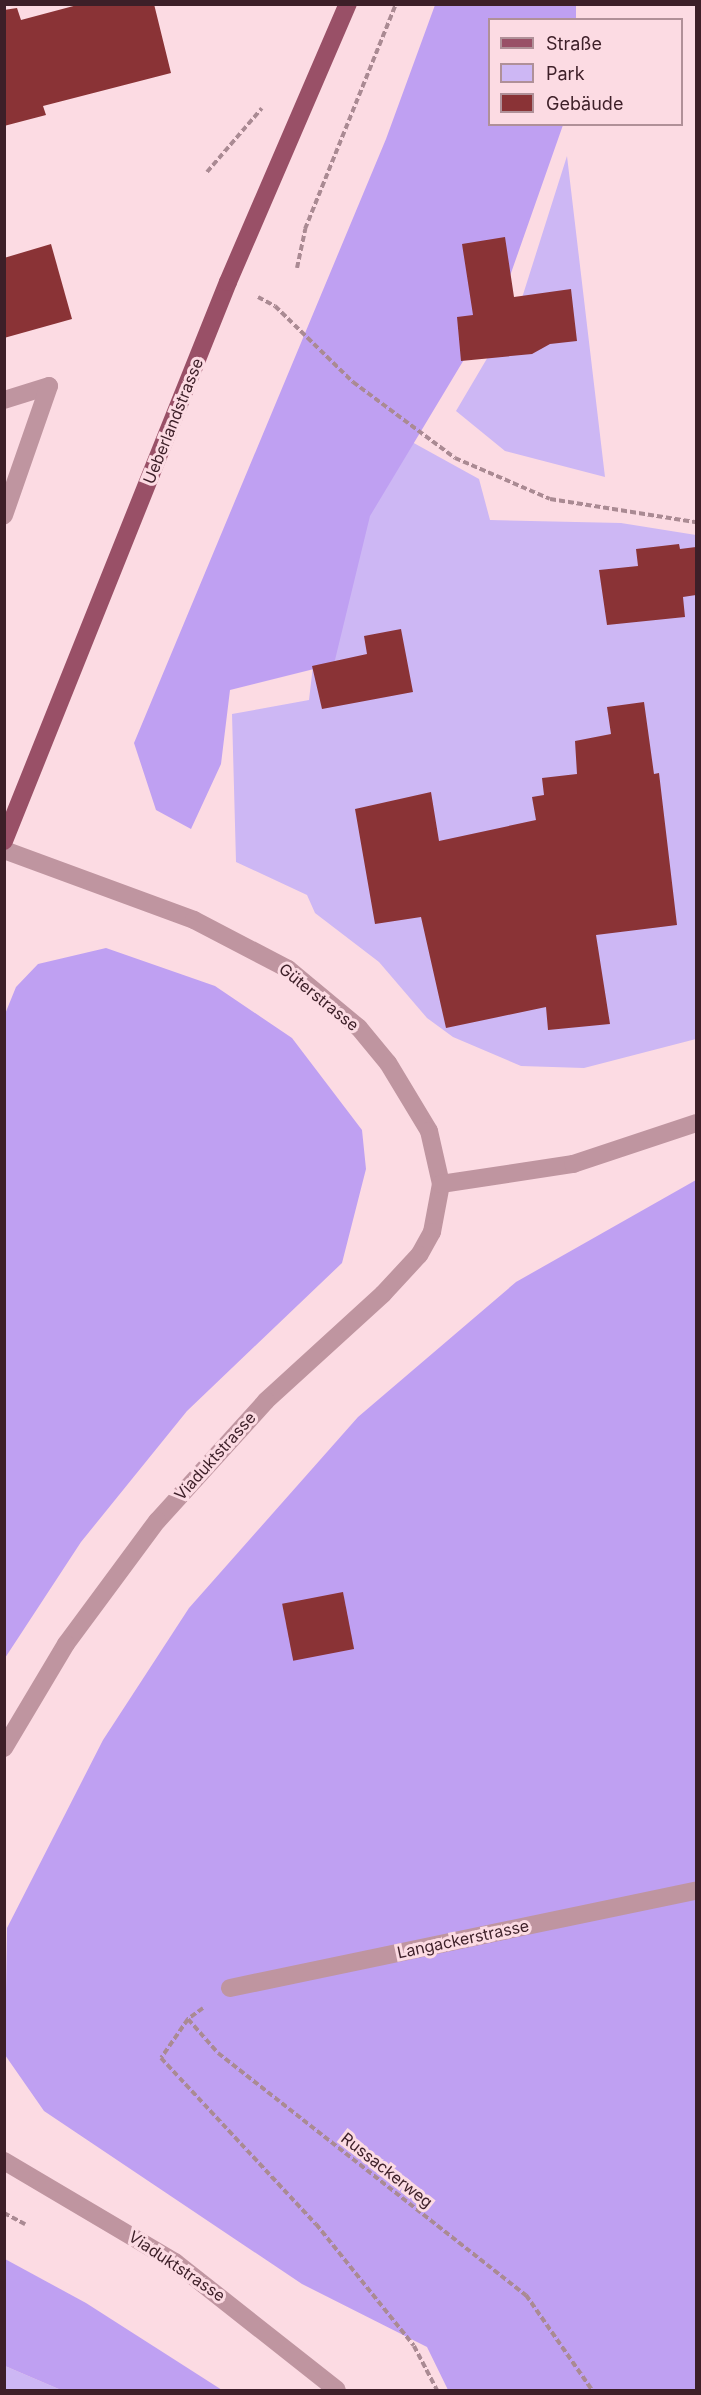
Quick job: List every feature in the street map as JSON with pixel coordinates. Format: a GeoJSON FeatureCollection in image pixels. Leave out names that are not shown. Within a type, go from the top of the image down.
{"type":"FeatureCollection","features":[{"type":"Feature","properties":{"kind":"main road","name":"Ueberlandstrasse"},"geometry":{"type":"LineString","coordinates":[[4,841],[228,282],[348,4]]}},
{"type":"Feature","properties":{"kind":"street"},"geometry":{"type":"LineString","coordinates":[[4,399],[49,386],[4,515]]}},
{"type":"Feature","properties":{"kind":"street","name":"Güterstrasse"},"geometry":{"type":"LineString","coordinates":[[4,850],[194,920],[296,975],[359,1028],[411,1096],[429,1131],[441,1184]]}},
{"type":"Feature","properties":{"kind":"street"},"geometry":{"type":"LineString","coordinates":[[441,1184],[573,1164],[696,1124]]}},
{"type":"Feature","properties":{"kind":"street","name":"Viaduktstrasse"},"geometry":{"type":"LineString","coordinates":[[4,1748],[66,1644],[164,1513],[266,1401],[419,1255],[432,1232],[441,1184]]}},
{"type":"Feature","properties":{"kind":"street","name":"Langackerstrasse"},"geometry":{"type":"LineString","coordinates":[[230,1988],[696,1891]]}},
{"type":"Feature","properties":{"kind":"street","name":"Viaduktstrasse"},"geometry":{"type":"LineString","coordinates":[[4,2161],[175,2262],[337,2391]]}},
{"type":"Feature","properties":{"kind":"path"},"geometry":{"type":"LineString","coordinates":[[297,268],[305,229],[396,4]]}},
{"type":"Feature","properties":{"kind":"path"},"geometry":{"type":"LineString","coordinates":[[228,282],[275,306],[353,382],[455,458],[550,499],[696,522]]}},
{"type":"Feature","properties":{"kind":"path"},"geometry":{"type":"LineString","coordinates":[[230,1988],[188,2019],[161,2058],[316,2224],[414,2346],[437,2391]]}},
{"type":"Feature","properties":{"kind":"path","name":"Russackerweg"},"geometry":{"type":"LineString","coordinates":[[188,2019],[218,2053],[526,2295],[592,2391]]}},
{"type":"Feature","properties":{"kind":"path"},"geometry":{"type":"LineString","coordinates":[[4,2213],[25,2224]]}},
{"type":"Feature","properties":{"kind":"green space"},"geometry":{"type":"Polygon","coordinates":[[[567,156],[605,477],[505,451],[456,411],[521,301],[567,156]]]}},
{"type":"Feature","properties":{"kind":"green space"},"geometry":{"type":"Polygon","coordinates":[[[392,431],[479,479],[490,520],[621,523],[696,535],[696,1039],[584,1068],[521,1066],[453,1037],[427,1018],[379,962],[315,913],[307,895],[236,862],[232,714],[309,700],[314,657],[392,431]]]}},
{"type":"Feature","properties":{"kind":"green space"},"geometry":{"type":"Polygon","coordinates":[[[5,2366],[61,2390],[5,2390],[5,2366]]]}},
{"type":"Feature","properties":{"kind":"shaded area"},"geometry":{"type":"Polygon","coordinates":[[[435,5],[576,5],[576,18],[488,18],[488,126],[563,126],[504,293],[370,516],[334,664],[230,690],[221,764],[191,829],[156,810],[134,743],[386,139],[435,5]]]}},
{"type":"Feature","properties":{"kind":"shaded area"},"geometry":{"type":"Polygon","coordinates":[[[106,948],[215,986],[292,1038],[362,1130],[366,1169],[342,1263],[187,1411],[81,1542],[5,1658],[5,1014],[16,987],[38,964],[106,948]]]}},
{"type":"Feature","properties":{"kind":"shaded area"},"geometry":{"type":"Polygon","coordinates":[[[696,1180],[696,2390],[448,2390],[427,2347],[302,2284],[44,2111],[5,2055],[7,1928],[103,1740],[189,1608],[358,1417],[516,1282],[696,1180]]]}},
{"type":"Feature","properties":{"kind":"shaded area"},"geometry":{"type":"Polygon","coordinates":[[[5,2259],[86,2303],[222,2390],[61,2390],[5,2366],[5,2259]]]}},
{"type":"Feature","properties":{"kind":"building"},"geometry":{"type":"Polygon","coordinates":[[[81,4],[154,4],[171,73],[43,106],[46,115],[4,126],[4,10],[17,8],[21,20],[81,4]]]}},
{"type":"Feature","properties":{"kind":"building"},"geometry":{"type":"Polygon","coordinates":[[[505,237],[514,297],[571,289],[577,341],[550,344],[532,354],[461,361],[457,317],[473,315],[462,244],[505,237]]]}},
{"type":"Feature","properties":{"kind":"building"},"geometry":{"type":"Polygon","coordinates":[[[51,244],[72,319],[4,338],[4,258],[51,244]]]}},
{"type":"Feature","properties":{"kind":"building"},"geometry":{"type":"Polygon","coordinates":[[[679,544],[680,549],[696,547],[696,595],[683,597],[685,617],[607,625],[599,570],[638,566],[636,549],[679,544]]]}},
{"type":"Feature","properties":{"kind":"building"},"geometry":{"type":"Polygon","coordinates":[[[401,629],[413,692],[322,709],[312,666],[367,654],[364,636],[401,629]]]}},
{"type":"Feature","properties":{"kind":"building"},"geometry":{"type":"Polygon","coordinates":[[[644,702],[654,774],[659,773],[677,925],[596,935],[610,1024],[548,1030],[546,1007],[446,1028],[421,917],[375,924],[355,809],[431,792],[439,841],[536,820],[532,797],[544,795],[542,778],[577,774],[575,741],[611,734],[607,707],[644,702]]]}},
{"type":"Feature","properties":{"kind":"building"},"geometry":{"type":"Polygon","coordinates":[[[343,1592],[354,1649],[293,1661],[282,1604],[343,1592]]]}}]}
